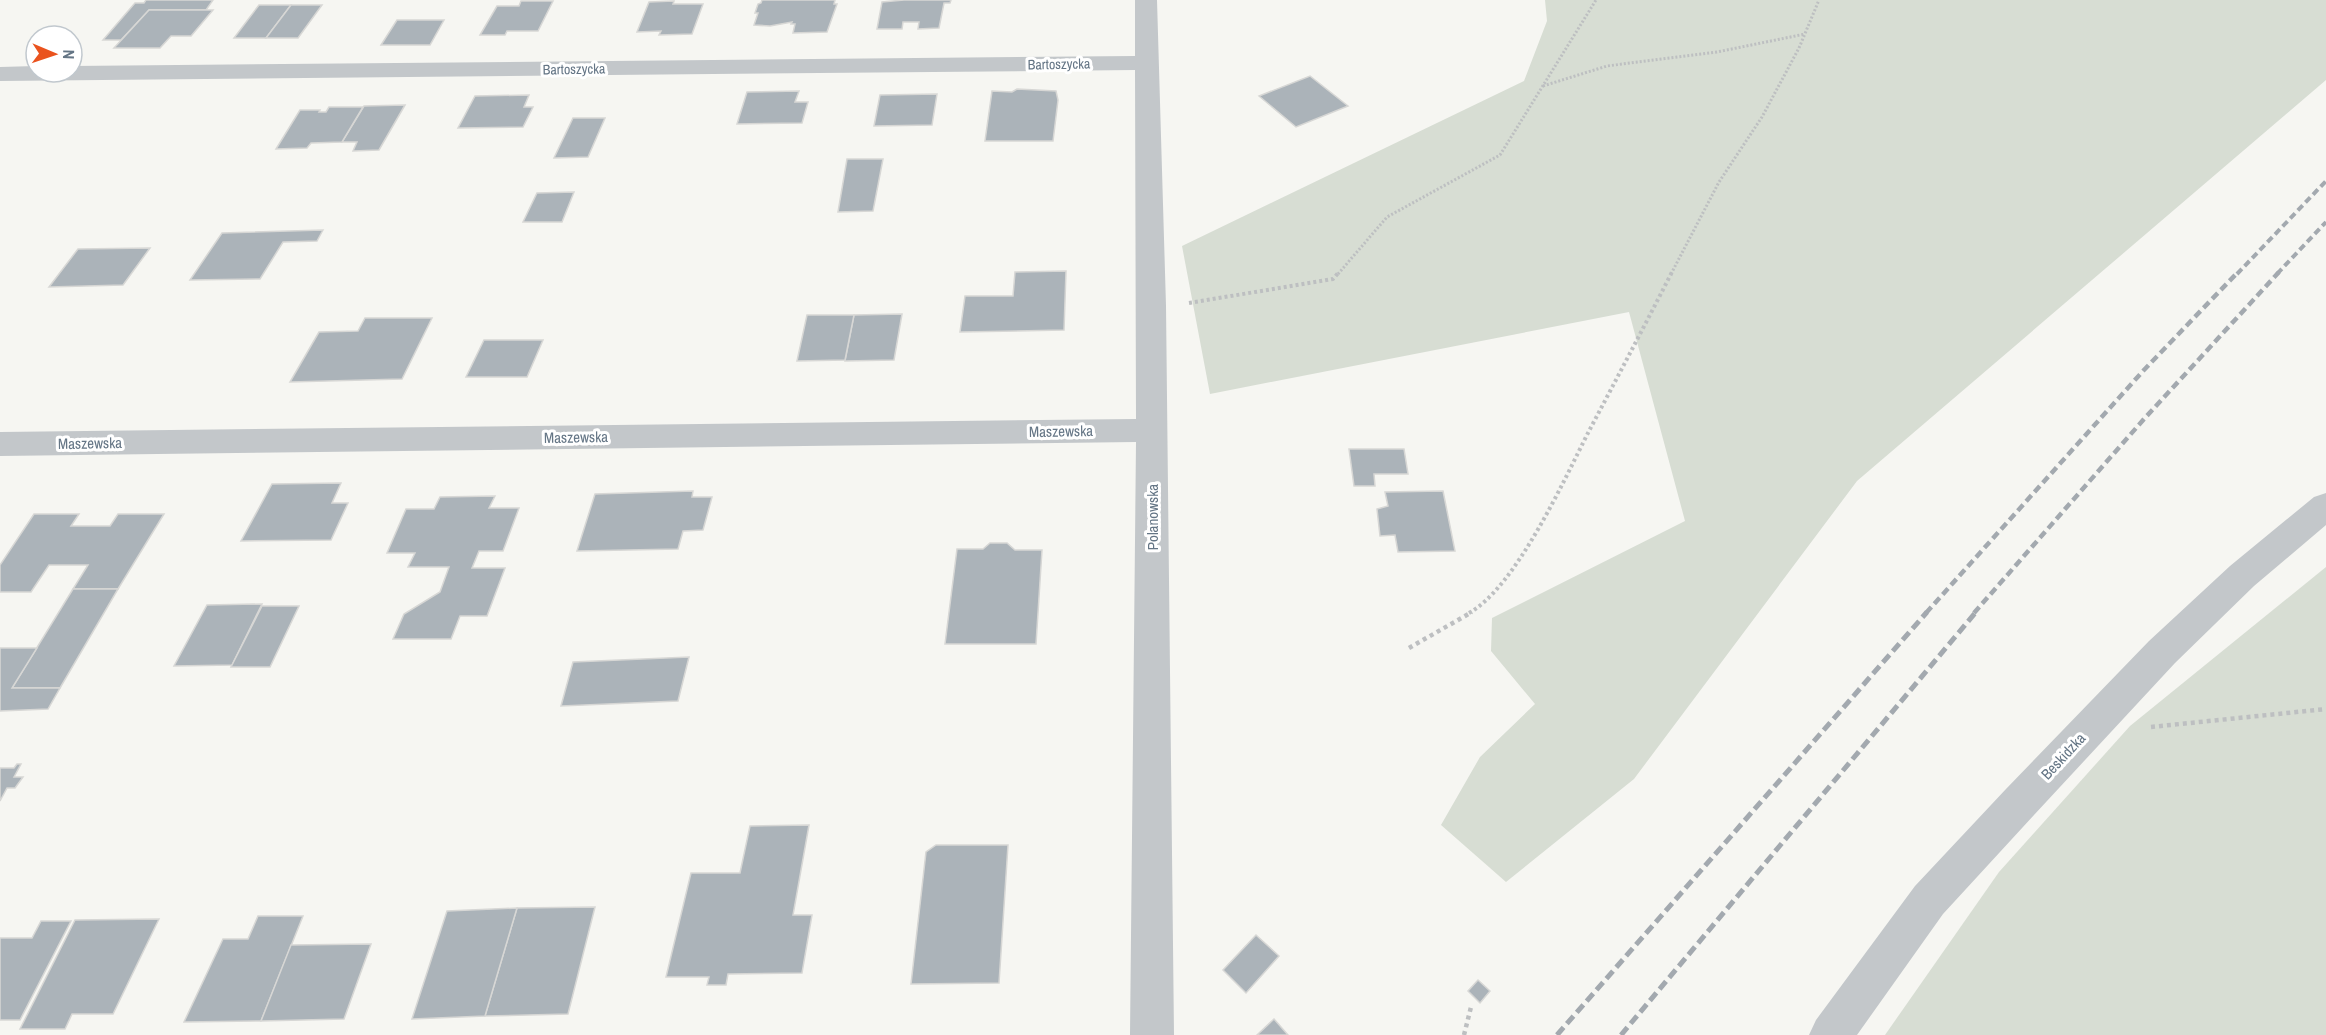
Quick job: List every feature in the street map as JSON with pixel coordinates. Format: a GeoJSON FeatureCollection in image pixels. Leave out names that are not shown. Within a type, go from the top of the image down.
{"type":"FeatureCollection","features":[{"type":"Feature","properties":{"kind":"street","name":"Polanowska"},"geometry":{"type":"LineString","coordinates":[[1146,0],[1152,306],[1152,1035]]}},
{"type":"Feature","properties":{"kind":"street","name":"Bartoszycka"},"geometry":{"type":"LineString","coordinates":[[0,74],[1147,63]]}},
{"type":"Feature","properties":{"kind":"street","name":"Maszewska"},"geometry":{"type":"LineString","coordinates":[[0,444],[1151,430]]}},
{"type":"Feature","properties":{"kind":"street","name":"Beskidzka"},"geometry":{"type":"LineString","coordinates":[[1832,1035],[1929,900],[2162,652],[2242,576],[2326,506]]}},
{"type":"Feature","properties":{"kind":"path"},"geometry":{"type":"LineString","coordinates":[[1152,306],[1174,305],[1333,279],[1387,217],[1500,155],[1596,0]]}},
{"type":"Feature","properties":{"kind":"path"},"geometry":{"type":"LineString","coordinates":[[1408,648],[1477,609],[1505,581],[1549,509],[1719,182],[1762,117],[1805,33],[1819,0]]}},
{"type":"Feature","properties":{"kind":"path"},"geometry":{"type":"LineString","coordinates":[[1542,86],[1607,66],[1717,52],[1805,33]]}},
{"type":"Feature","properties":{"kind":"path"},"geometry":{"type":"LineString","coordinates":[[2085,733],[2326,709]]}},
{"type":"Feature","properties":{"kind":"path"},"geometry":{"type":"LineString","coordinates":[[1464,1035],[1471,1007]]}},
{"type":"Feature","properties":{"kind":"shaded area"},"geometry":{"type":"Polygon","coordinates":[[[1545,0],[2326,0],[2326,80],[1857,481],[1634,779],[1506,882],[1441,825],[1480,757],[1535,704],[1491,651],[1492,618],[1685,521],[1629,312],[1210,394],[1182,246],[1524,81],[1547,21],[1545,0]]]}},
{"type":"Feature","properties":{"kind":"shaded area"},"geometry":{"type":"Polygon","coordinates":[[[2326,567],[2326,1035],[1885,1035],[1999,872],[2130,726],[2326,567]]]}},
{"type":"Feature","properties":{"kind":"building"},"geometry":{"type":"Polygon","coordinates":[[[146,0],[213,0],[206,10],[149,10],[121,40],[103,40],[135,3],[144,3],[146,0]]]}},
{"type":"Feature","properties":{"kind":"building"},"geometry":{"type":"Polygon","coordinates":[[[762,0],[835,0],[834,4],[837,4],[827,32],[793,33],[795,24],[791,24],[792,22],[770,26],[754,25],[758,13],[755,13],[762,0]]]}},
{"type":"Feature","properties":{"kind":"building"},"geometry":{"type":"Polygon","coordinates":[[[951,0],[950,3],[944,3],[939,28],[918,29],[919,22],[903,22],[902,29],[877,29],[882,2],[951,0]]]}},
{"type":"Feature","properties":{"kind":"building"},"geometry":{"type":"Polygon","coordinates":[[[521,1],[553,1],[538,31],[507,31],[505,35],[480,35],[497,6],[519,6],[521,1]]]}},
{"type":"Feature","properties":{"kind":"building"},"geometry":{"type":"Polygon","coordinates":[[[674,1],[673,4],[703,4],[692,34],[659,35],[661,31],[637,32],[649,2],[674,1]]]}},
{"type":"Feature","properties":{"kind":"building"},"geometry":{"type":"Polygon","coordinates":[[[259,5],[291,5],[266,38],[234,38],[259,5]]]}},
{"type":"Feature","properties":{"kind":"building"},"geometry":{"type":"Polygon","coordinates":[[[291,5],[322,5],[298,38],[266,38],[291,5]]]}},
{"type":"Feature","properties":{"kind":"building"},"geometry":{"type":"Polygon","coordinates":[[[149,10],[213,10],[191,36],[171,36],[160,48],[114,48],[149,10]]]}},
{"type":"Feature","properties":{"kind":"building"},"geometry":{"type":"Polygon","coordinates":[[[397,20],[444,20],[430,45],[381,45],[397,20]]]}},
{"type":"Feature","properties":{"kind":"building"},"geometry":{"type":"Polygon","coordinates":[[[1310,76],[1348,106],[1296,127],[1259,96],[1310,76]]]}},
{"type":"Feature","properties":{"kind":"building"},"geometry":{"type":"Polygon","coordinates":[[[1017,89],[1056,91],[1058,100],[1053,141],[985,141],[992,91],[1012,92],[1017,89]]]}},
{"type":"Feature","properties":{"kind":"building"},"geometry":{"type":"Polygon","coordinates":[[[799,91],[795,102],[808,102],[802,123],[737,124],[747,92],[799,91]]]}},
{"type":"Feature","properties":{"kind":"building"},"geometry":{"type":"Polygon","coordinates":[[[937,94],[932,125],[874,126],[880,95],[937,94]]]}},
{"type":"Feature","properties":{"kind":"building"},"geometry":{"type":"Polygon","coordinates":[[[529,95],[524,107],[533,107],[523,127],[458,128],[475,96],[529,95]]]}},
{"type":"Feature","properties":{"kind":"building"},"geometry":{"type":"Polygon","coordinates":[[[405,105],[379,150],[353,151],[357,142],[342,142],[364,106],[405,105]]]}},
{"type":"Feature","properties":{"kind":"building"},"geometry":{"type":"Polygon","coordinates":[[[329,107],[363,107],[342,142],[311,143],[307,148],[276,149],[300,110],[326,112],[329,107]]]}},
{"type":"Feature","properties":{"kind":"building"},"geometry":{"type":"Polygon","coordinates":[[[573,118],[605,118],[588,157],[554,158],[573,118]]]}},
{"type":"Feature","properties":{"kind":"building"},"geometry":{"type":"Polygon","coordinates":[[[847,159],[883,159],[873,211],[838,212],[847,159]]]}},
{"type":"Feature","properties":{"kind":"building"},"geometry":{"type":"Polygon","coordinates":[[[574,192],[562,222],[523,222],[537,193],[574,192]]]}},
{"type":"Feature","properties":{"kind":"building"},"geometry":{"type":"Polygon","coordinates":[[[323,230],[317,241],[283,242],[260,279],[190,280],[222,233],[323,230]]]}},
{"type":"Feature","properties":{"kind":"building"},"geometry":{"type":"Polygon","coordinates":[[[150,248],[123,285],[49,287],[78,249],[150,248]]]}},
{"type":"Feature","properties":{"kind":"building"},"geometry":{"type":"Polygon","coordinates":[[[1066,271],[1064,330],[960,332],[965,296],[1013,296],[1015,272],[1066,271]]]}},
{"type":"Feature","properties":{"kind":"building"},"geometry":{"type":"Polygon","coordinates":[[[902,314],[894,360],[845,361],[854,315],[902,314]]]}},
{"type":"Feature","properties":{"kind":"building"},"geometry":{"type":"Polygon","coordinates":[[[807,315],[854,315],[845,360],[797,361],[807,315]]]}},
{"type":"Feature","properties":{"kind":"building"},"geometry":{"type":"Polygon","coordinates":[[[365,318],[432,318],[402,379],[290,382],[319,332],[358,331],[365,318]]]}},
{"type":"Feature","properties":{"kind":"building"},"geometry":{"type":"Polygon","coordinates":[[[484,340],[543,340],[527,377],[466,377],[484,340]]]}},
{"type":"Feature","properties":{"kind":"building"},"geometry":{"type":"Polygon","coordinates":[[[1349,449],[1404,449],[1408,474],[1374,474],[1375,486],[1354,486],[1349,449]]]}},
{"type":"Feature","properties":{"kind":"building"},"geometry":{"type":"Polygon","coordinates":[[[341,483],[332,503],[348,503],[331,540],[241,541],[272,484],[341,483]]]}},
{"type":"Feature","properties":{"kind":"building"},"geometry":{"type":"Polygon","coordinates":[[[693,491],[692,497],[712,497],[703,530],[683,531],[678,549],[577,551],[595,494],[693,491]]]}},
{"type":"Feature","properties":{"kind":"building"},"geometry":{"type":"Polygon","coordinates":[[[1443,491],[1455,551],[1398,552],[1395,535],[1380,536],[1377,509],[1388,506],[1385,492],[1443,491]]]}},
{"type":"Feature","properties":{"kind":"building"},"geometry":{"type":"Polygon","coordinates":[[[495,496],[489,508],[519,508],[503,551],[479,551],[472,568],[505,568],[487,616],[460,616],[451,639],[393,639],[404,614],[440,592],[449,567],[408,567],[415,553],[387,553],[406,509],[434,509],[440,497],[495,496]]]}},
{"type":"Feature","properties":{"kind":"building"},"geometry":{"type":"Polygon","coordinates":[[[34,514],[79,514],[71,526],[110,526],[118,514],[164,514],[118,589],[73,589],[88,565],[49,565],[31,592],[0,592],[0,565],[34,514]]]}},
{"type":"Feature","properties":{"kind":"building"},"geometry":{"type":"Polygon","coordinates":[[[990,543],[1007,543],[1015,550],[1042,550],[1036,644],[945,644],[957,549],[983,549],[990,543]]]}},
{"type":"Feature","properties":{"kind":"building"},"geometry":{"type":"Polygon","coordinates":[[[73,589],[118,589],[60,688],[12,688],[73,589]]]}},
{"type":"Feature","properties":{"kind":"building"},"geometry":{"type":"Polygon","coordinates":[[[262,604],[232,665],[174,666],[207,605],[262,604]]]}},
{"type":"Feature","properties":{"kind":"building"},"geometry":{"type":"Polygon","coordinates":[[[262,606],[299,606],[270,667],[231,667],[262,606]]]}},
{"type":"Feature","properties":{"kind":"building"},"geometry":{"type":"Polygon","coordinates":[[[0,648],[37,648],[12,688],[60,688],[48,709],[0,711],[0,648]]]}},
{"type":"Feature","properties":{"kind":"building"},"geometry":{"type":"Polygon","coordinates":[[[689,657],[678,701],[561,706],[573,662],[689,657]]]}},
{"type":"Feature","properties":{"kind":"building"},"geometry":{"type":"Polygon","coordinates":[[[17,764],[21,764],[14,777],[23,777],[15,788],[7,788],[0,801],[0,768],[14,768],[17,764]]]}},
{"type":"Feature","properties":{"kind":"building"},"geometry":{"type":"Polygon","coordinates":[[[809,825],[793,915],[812,915],[802,973],[728,974],[726,985],[707,985],[709,977],[666,977],[691,873],[740,873],[750,826],[809,825]]]}},
{"type":"Feature","properties":{"kind":"building"},"geometry":{"type":"Polygon","coordinates":[[[936,845],[1008,845],[999,983],[911,984],[926,852],[936,845]]]}},
{"type":"Feature","properties":{"kind":"building"},"geometry":{"type":"Polygon","coordinates":[[[595,907],[568,1014],[485,1016],[517,908],[595,907]]]}},
{"type":"Feature","properties":{"kind":"building"},"geometry":{"type":"Polygon","coordinates":[[[517,908],[485,1016],[412,1019],[447,911],[517,908]]]}},
{"type":"Feature","properties":{"kind":"building"},"geometry":{"type":"Polygon","coordinates":[[[258,916],[303,916],[261,1021],[184,1022],[223,939],[248,939],[258,916]]]}},
{"type":"Feature","properties":{"kind":"building"},"geometry":{"type":"Polygon","coordinates":[[[159,919],[113,1014],[72,1014],[65,1029],[20,1029],[75,920],[159,919]]]}},
{"type":"Feature","properties":{"kind":"building"},"geometry":{"type":"Polygon","coordinates":[[[41,921],[71,921],[20,1020],[0,1020],[0,938],[32,938],[41,921]]]}},
{"type":"Feature","properties":{"kind":"building"},"geometry":{"type":"Polygon","coordinates":[[[1256,935],[1279,956],[1246,993],[1223,970],[1256,935]]]}},
{"type":"Feature","properties":{"kind":"building"},"geometry":{"type":"Polygon","coordinates":[[[371,944],[344,1019],[261,1021],[291,945],[371,944]]]}},
{"type":"Feature","properties":{"kind":"building"},"geometry":{"type":"Polygon","coordinates":[[[1478,980],[1490,991],[1480,1003],[1468,991],[1478,980]]]}},
{"type":"Feature","properties":{"kind":"building"},"geometry":{"type":"Polygon","coordinates":[[[1274,1019],[1288,1035],[1257,1035],[1274,1019]]]}},
{"type":"Feature","properties":{"kind":"railway"},"geometry":{"type":"LineString","coordinates":[[2237,274],[2326,181]]}},
{"type":"Feature","properties":{"kind":"railway"},"geometry":{"type":"LineString","coordinates":[[2277,274],[2326,222]]}},
{"type":"Feature","properties":{"kind":"railway"},"geometry":{"type":"LineString","coordinates":[[1926,613],[2143,371],[2238,272]]}},
{"type":"Feature","properties":{"kind":"railway"},"geometry":{"type":"LineString","coordinates":[[1974,613],[2144,419],[2279,272]]}},
{"type":"Feature","properties":{"kind":"railway"},"geometry":{"type":"LineString","coordinates":[[1557,1035],[1927,612]]}},
{"type":"Feature","properties":{"kind":"railway"},"geometry":{"type":"LineString","coordinates":[[1621,1035],[1976,612]]}}]}
